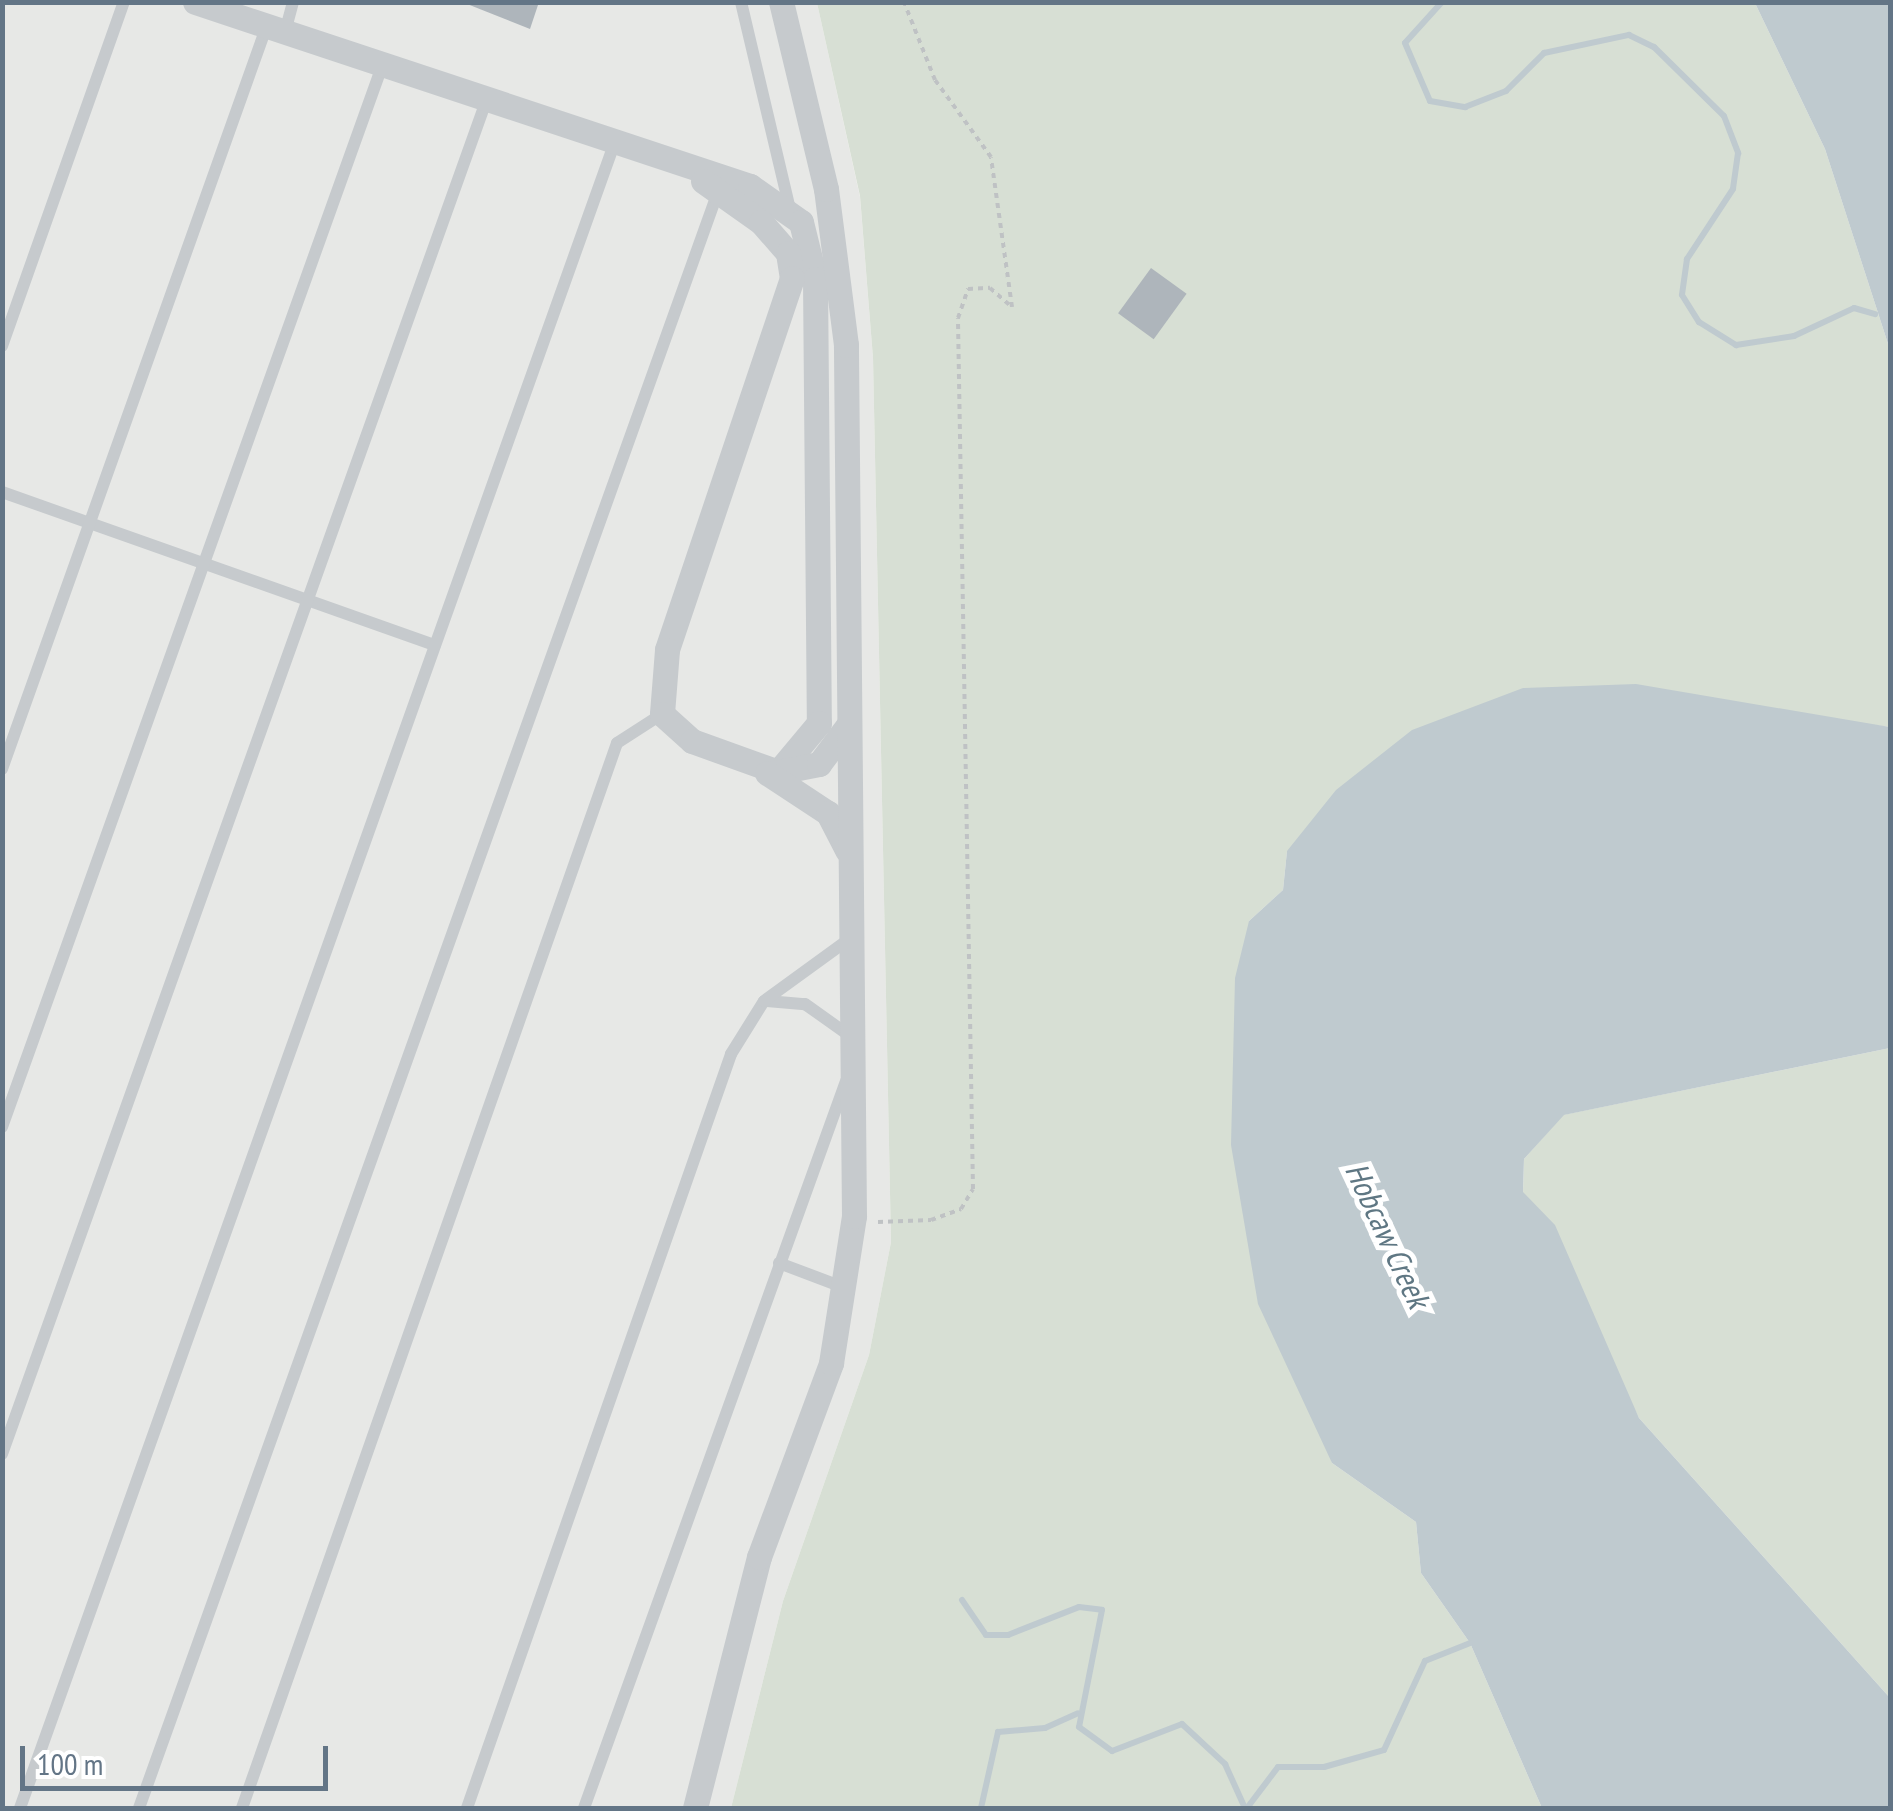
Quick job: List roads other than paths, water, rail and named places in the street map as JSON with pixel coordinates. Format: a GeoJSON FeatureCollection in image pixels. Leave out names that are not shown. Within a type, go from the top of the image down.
{"type":"FeatureCollection","features":[{"type":"Feature","properties":{"kind":"street"},"geometry":{"type":"LineString","coordinates":[[196,2],[690,173],[750,186],[790,210],[811,245],[815,279],[819,723],[778,772]]}},
{"type":"Feature","properties":{"kind":"street"},"geometry":{"type":"LineString","coordinates":[[694,1808],[759,1557],[830,1363],[853,1223],[846,345],[826,189],[781,2]]}},
{"type":"Feature","properties":{"kind":"street"},"geometry":{"type":"LineString","coordinates":[[690,173],[788,253],[792,278],[667,650],[662,714],[692,741],[778,772],[820,764],[850,724]]}},
{"type":"Feature","properties":{"kind":"street"},"geometry":{"type":"LineString","coordinates":[[750,762],[828,814],[851,860]]}},
{"type":"Feature","properties":{"kind":"lane"},"geometry":{"type":"LineString","coordinates":[[2,346],[124,2]]}},
{"type":"Feature","properties":{"kind":"lane"},"geometry":{"type":"LineString","coordinates":[[2,770],[90,523],[275,31],[293,2]]}},
{"type":"Feature","properties":{"kind":"lane"},"geometry":{"type":"LineString","coordinates":[[740,4],[790,210]]}},
{"type":"Feature","properties":{"kind":"lane"},"geometry":{"type":"LineString","coordinates":[[2,1128],[381,69]]}},
{"type":"Feature","properties":{"kind":"lane"},"geometry":{"type":"LineString","coordinates":[[2,1454],[485,104]]}},
{"type":"Feature","properties":{"kind":"lane"},"geometry":{"type":"LineString","coordinates":[[20,1808],[614,147]]}},
{"type":"Feature","properties":{"kind":"lane"},"geometry":{"type":"LineString","coordinates":[[139,1808],[718,192]]}},
{"type":"Feature","properties":{"kind":"lane"},"geometry":{"type":"LineString","coordinates":[[2,492],[436,645]]}},
{"type":"Feature","properties":{"kind":"lane"},"geometry":{"type":"LineString","coordinates":[[242,1808],[617,744],[662,714]]}},
{"type":"Feature","properties":{"kind":"lane"},"geometry":{"type":"LineString","coordinates":[[467,1808],[731,1054],[764,1002],[852,937]]}},
{"type":"Feature","properties":{"kind":"lane"},"geometry":{"type":"LineString","coordinates":[[764,1002],[805,1004],[852,1038]]}},
{"type":"Feature","properties":{"kind":"lane"},"geometry":{"type":"LineString","coordinates":[[584,1808],[852,1064]]}},
{"type":"Feature","properties":{"kind":"lane"},"geometry":{"type":"LineString","coordinates":[[779,1263],[845,1288]]}},
{"type":"Feature","properties":{"kind":"water"},"geometry":{"type":"Polygon","coordinates":[[[1755,3],[1890,3],[1890,350],[1825,149],[1755,3]]]}},
{"type":"Feature","properties":{"kind":"water","name":"Hobcaw Creek"},"geometry":{"type":"Polygon","coordinates":[[[1636,684],[1890,727],[1890,1048],[1564,1115],[1524,1159],[1523,1192],[1555,1225],[1639,1418],[1890,1698],[1890,1808],[1542,1808],[1470,1643],[1421,1573],[1416,1522],[1332,1463],[1258,1304],[1231,1145],[1235,978],[1249,921],[1283,890],[1287,851],[1336,790],[1412,730],[1523,688],[1636,684]]]}},
{"type":"Feature","properties":{"kind":"waterway"},"geometry":{"type":"LineString","coordinates":[[1442,2],[1405,43],[1430,101],[1465,107],[1506,91],[1544,53],[1629,35],[1654,47],[1724,116],[1738,153],[1733,189],[1687,259],[1682,295],[1699,322],[1736,345],[1794,336],[1854,308],[1875,314]]}},
{"type":"Feature","properties":{"kind":"waterway"},"geometry":{"type":"LineString","coordinates":[[962,1600],[986,1635],[1008,1635],[1079,1607],[1102,1610],[1079,1727],[1112,1751],[1182,1724],[1225,1764],[1245,1808]]}},
{"type":"Feature","properties":{"kind":"waterway"},"geometry":{"type":"LineString","coordinates":[[1247,1808],[1278,1767],[1324,1767],[1384,1750],[1425,1661],[1470,1643]]}},
{"type":"Feature","properties":{"kind":"waterway"},"geometry":{"type":"LineString","coordinates":[[981,1808],[998,1732],[1045,1728],[1078,1713]]}}]}
